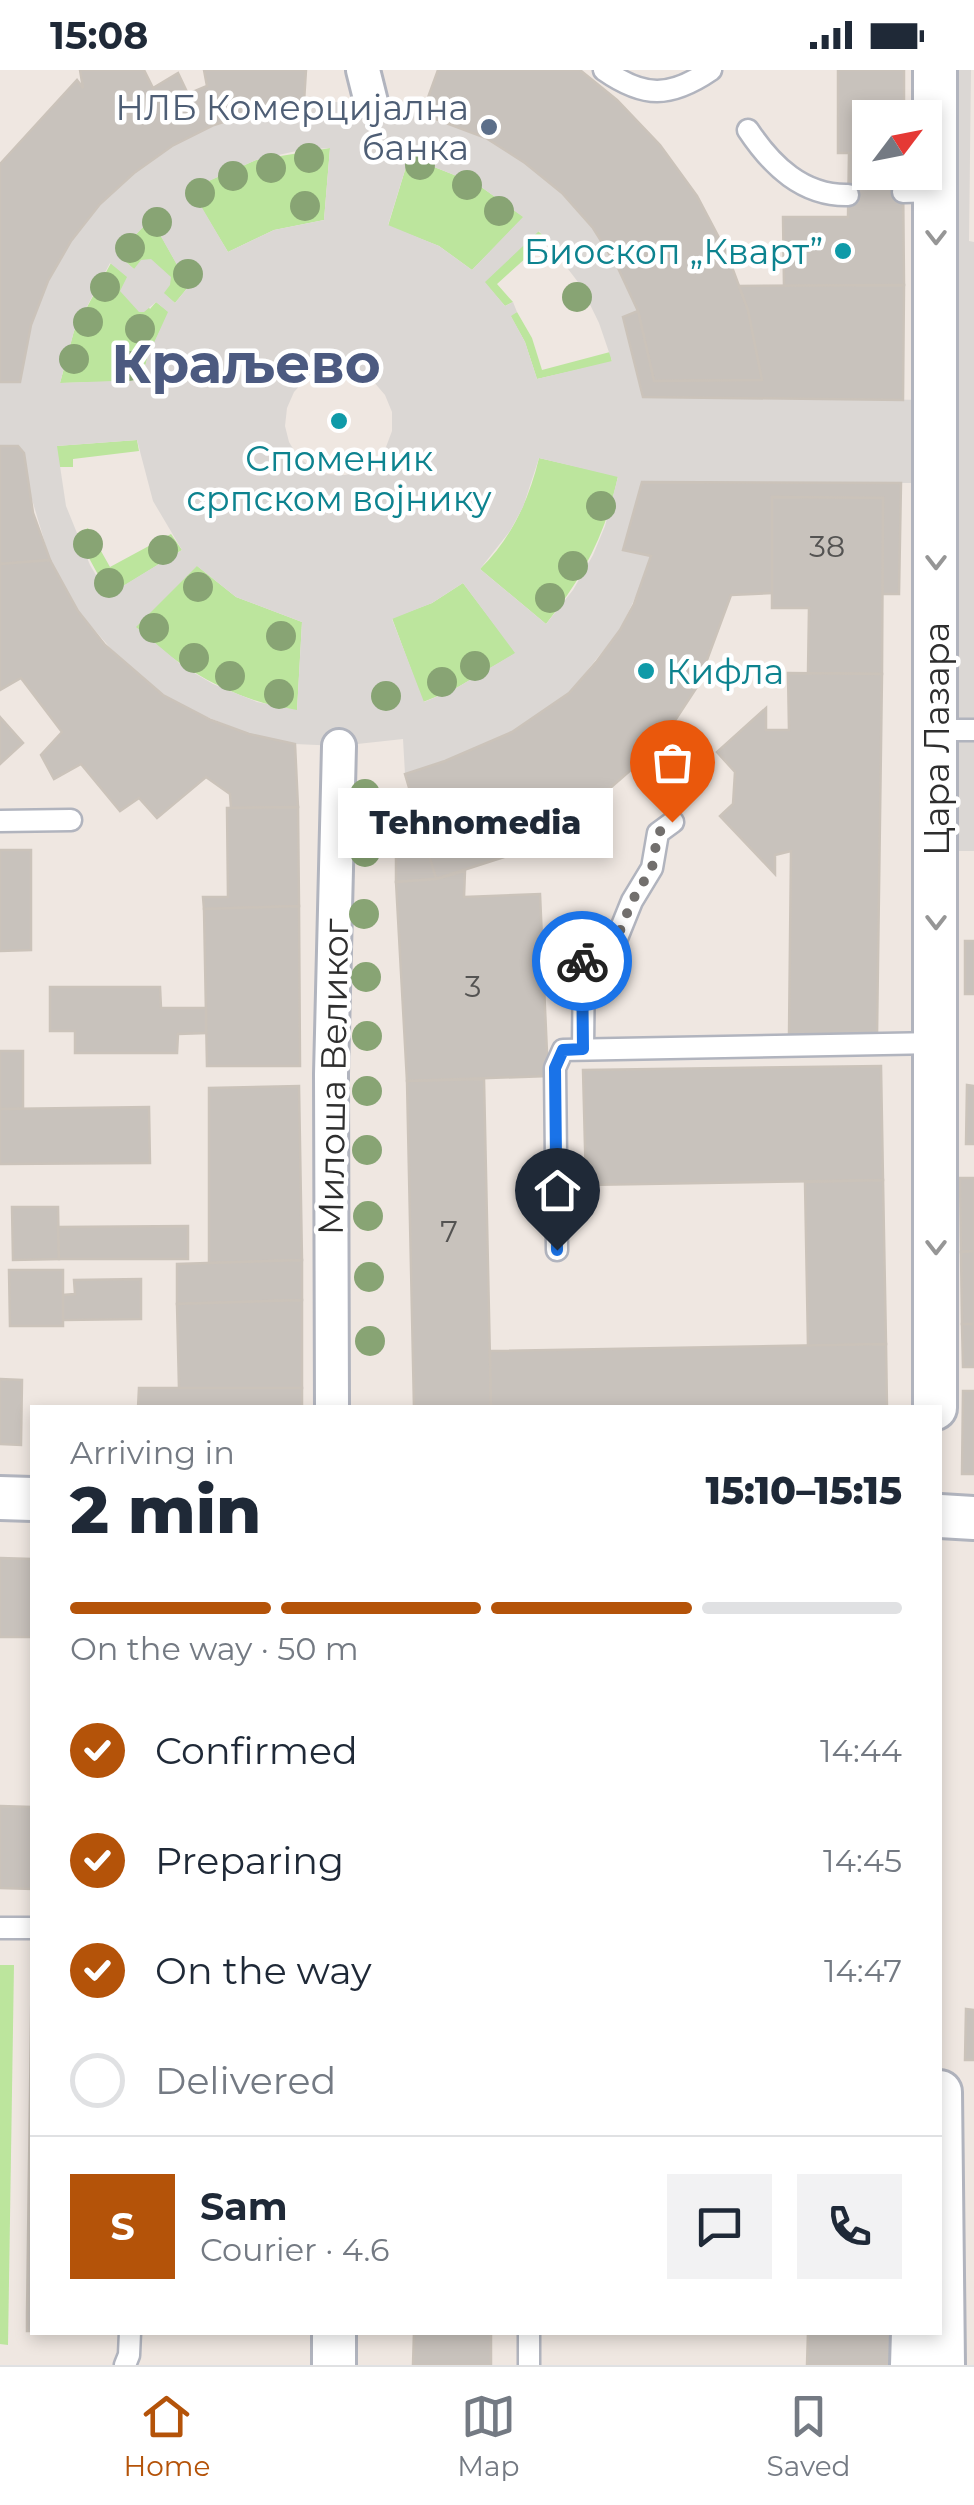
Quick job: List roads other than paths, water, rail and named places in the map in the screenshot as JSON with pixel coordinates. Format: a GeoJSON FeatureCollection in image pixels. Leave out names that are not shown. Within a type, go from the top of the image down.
{"type":"FeatureCollection","features":[{"type":"Feature","properties":{"kind":"street"},"geometry":{"type":"LineString","coordinates":[[363,70],[371,102]]}},
{"type":"Feature","properties":{"kind":"street","name":"Цара Лазара"},"geometry":{"type":"LineString","coordinates":[[935,1405],[937,1044],[955,730],[919,191],[936,70]]}},
{"type":"Feature","properties":{"kind":"street","name":"Милоша Великог"},"geometry":{"type":"LineString","coordinates":[[332,1405],[331,1074],[338,746]]}},
{"type":"Feature","properties":{"kind":"street"},"geometry":{"type":"LineString","coordinates":[[0,1498],[30,1499]]}},
{"type":"Feature","properties":{"kind":"street"},"geometry":{"type":"LineString","coordinates":[[942,1516],[974,1518]]}},
{"type":"Feature","properties":{"kind":"street"},"geometry":{"type":"LineString","coordinates":[[334,2335],[334,2365]]}},
{"type":"Feature","properties":{"kind":"street"},"geometry":{"type":"LineString","coordinates":[[908,2335],[908,2365]]}},
{"type":"Feature","properties":{"kind":"street"},"geometry":{"type":"LineString","coordinates":[[942,2335],[942,2365]]}},
{"type":"Feature","properties":{"kind":"lane"},"geometry":{"type":"LineString","coordinates":[[604,70],[644,93],[686,87],[711,70]]}},
{"type":"Feature","properties":{"kind":"lane"},"geometry":{"type":"LineString","coordinates":[[748,130],[760,150],[793,180],[812,190],[848,195]]}},
{"type":"Feature","properties":{"kind":"lane"},"geometry":{"type":"LineString","coordinates":[[0,821],[71,820]]}},
{"type":"Feature","properties":{"kind":"lane"},"geometry":{"type":"LineString","coordinates":[[583,1049],[584,954],[617,938],[632,901],[652,868],[658,833],[672,822]]}},
{"type":"Feature","properties":{"kind":"lane"},"geometry":{"type":"LineString","coordinates":[[557,1250],[555,1068],[563,1050],[937,1044]]}},
{"type":"Feature","properties":{"kind":"lane"},"geometry":{"type":"LineString","coordinates":[[0,1928],[30,1928]]}},
{"type":"Feature","properties":{"kind":"lane"},"geometry":{"type":"LineString","coordinates":[[126,2365],[130,2335]]}},
{"type":"Feature","properties":{"kind":"lane"},"geometry":{"type":"LineString","coordinates":[[529,2335],[529,2365]]}},
{"type":"Feature","properties":{"kind":"place","name":"НЛБ Комерцијална банка"},"geometry":{"type":"Point","coordinates":[489,127]}},
{"type":"Feature","properties":{"kind":"place","name":"Биоскоп „Кварт”"},"geometry":{"type":"Point","coordinates":[843,251]}},
{"type":"Feature","properties":{"kind":"place","name":"Споменик српском војнику"},"geometry":{"type":"Point","coordinates":[339,421]}},
{"type":"Feature","properties":{"kind":"place","name":"Кифла"},"geometry":{"type":"Point","coordinates":[646,671]}},
{"type":"Feature","properties":{"kind":"place","name":"Tehnomedia"},"geometry":{"type":"Point","coordinates":[672,822]}},
{"type":"Feature","properties":{"kind":"district","name":"Краљево"},"geometry":{"type":"Point","coordinates":[246,363]}}]}
